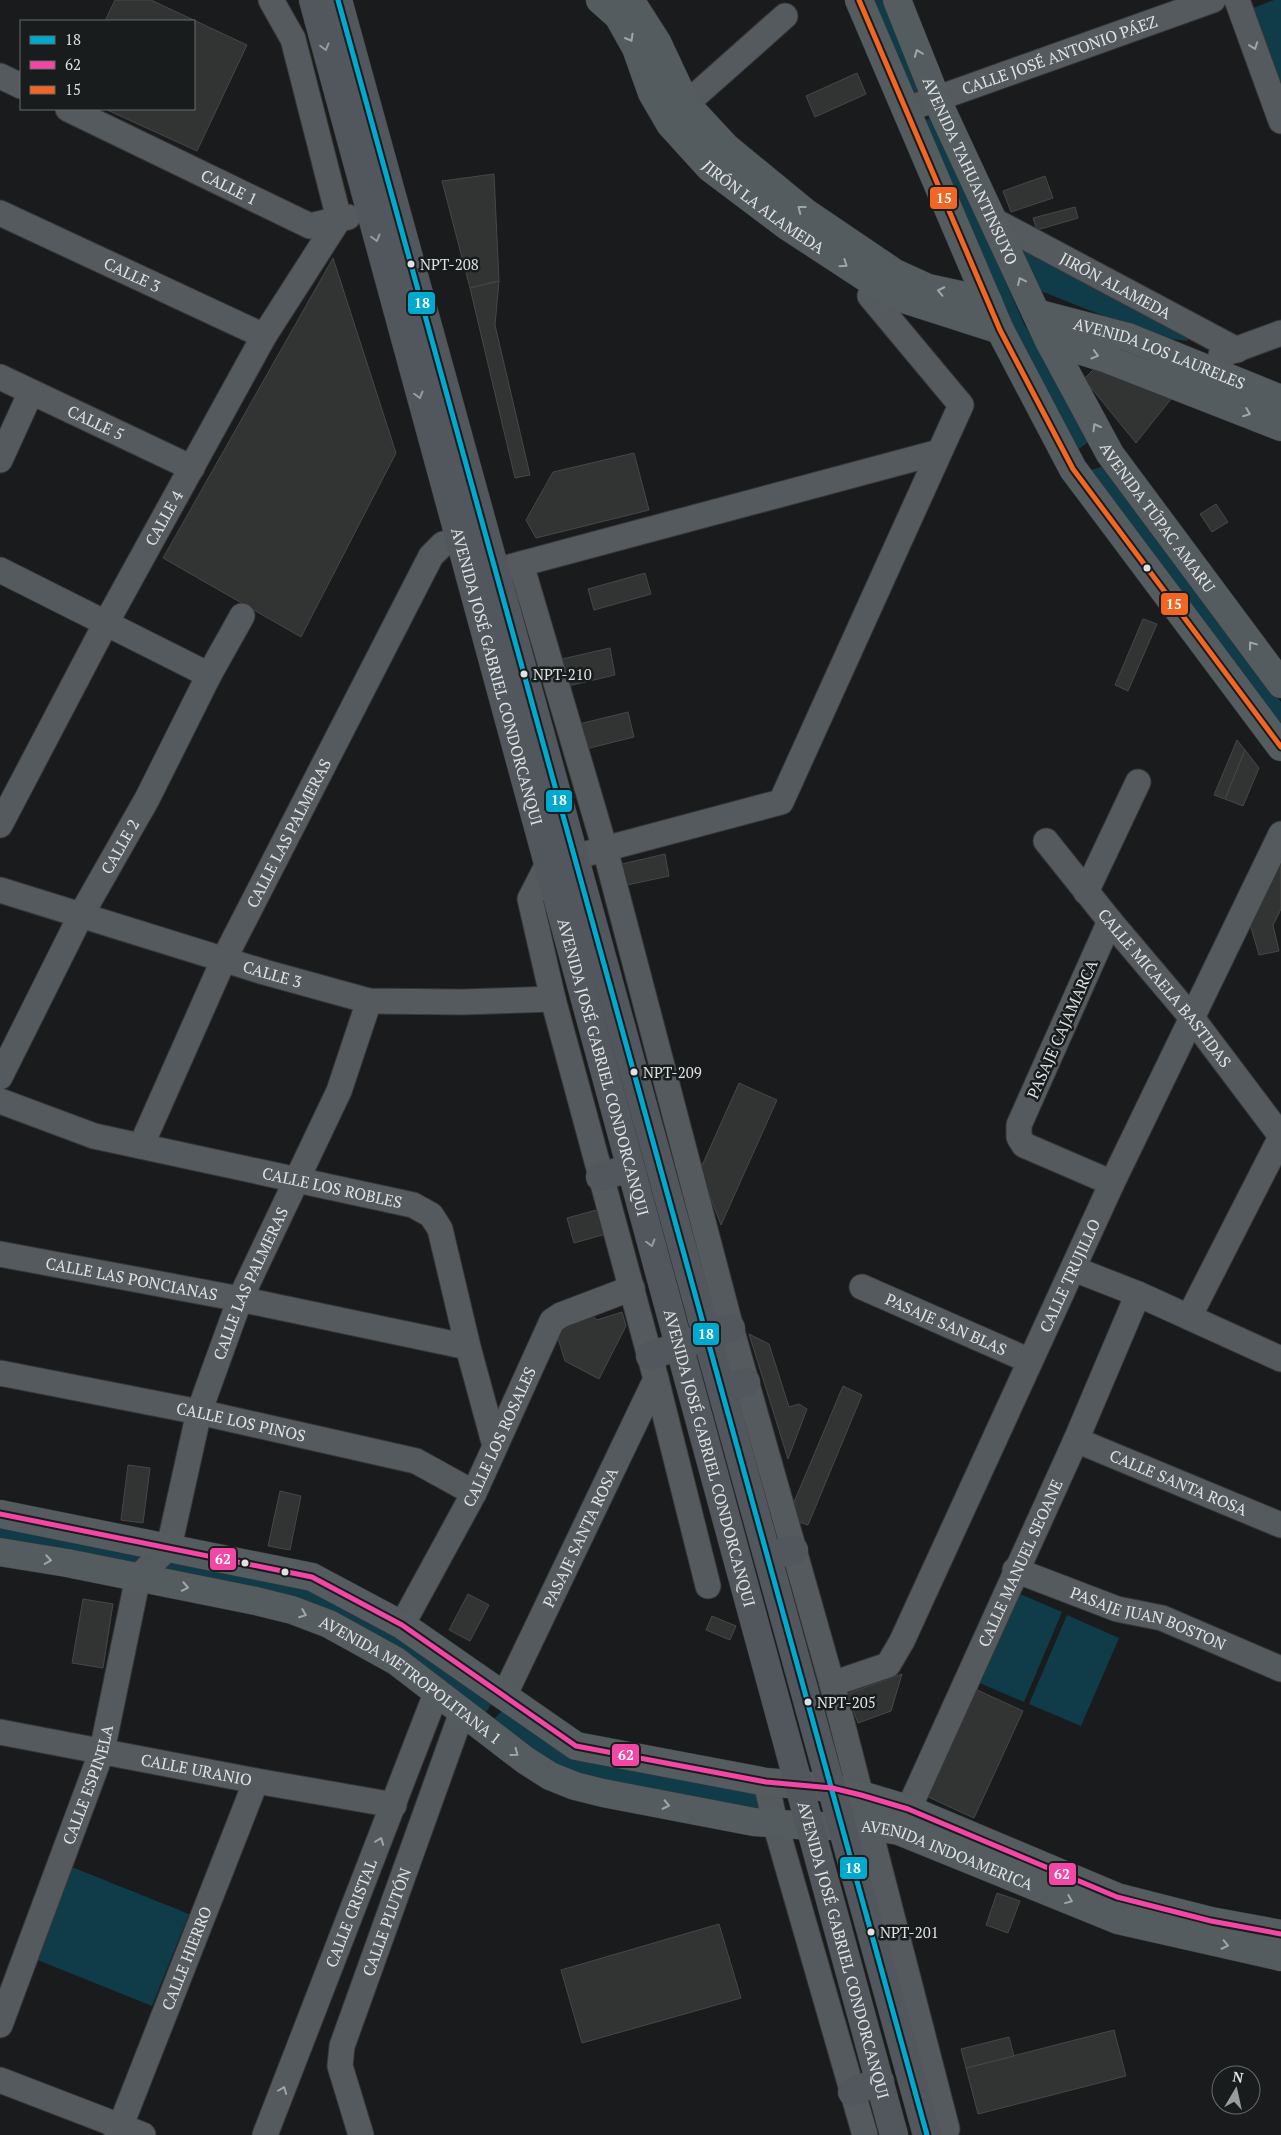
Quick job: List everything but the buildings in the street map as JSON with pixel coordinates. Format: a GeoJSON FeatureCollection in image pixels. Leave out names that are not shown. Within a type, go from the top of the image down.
{"type":"FeatureCollection","features":[{"type":"Feature","properties":{"kind":"highway","name":"AVENIDA JOSÉ GABRIEL CONDORCANQUI"},"geometry":{"type":"LineString","coordinates":[[313,0],[374,176],[396,204],[508,567],[575,857],[734,1386],[768,1556],[927,2135]]}},
{"type":"Feature","properties":{"kind":"highway","name":"AVENIDA JOSÉ GABRIEL CONDORCANQUI"},"geometry":{"type":"LineString","coordinates":[[338,0],[374,176],[369,211],[894,2135]]}},
{"type":"Feature","properties":{"kind":"highway"},"geometry":{"type":"LineString","coordinates":[[600,1177],[630,1168]]}},
{"type":"Feature","properties":{"kind":"highway"},"geometry":{"type":"LineString","coordinates":[[653,1368],[679,1346],[719,1332]]}},
{"type":"Feature","properties":{"kind":"highway"},"geometry":{"type":"LineString","coordinates":[[768,1556],[794,1550]]}},
{"type":"Feature","properties":{"kind":"highway"},"geometry":{"type":"LineString","coordinates":[[852,2092],[880,2082]]}},
{"type":"Feature","properties":{"kind":"main road","name":"JIRÓN LA ALAMEDA"},"geometry":{"type":"LineString","coordinates":[[600,0],[618,16],[636,48],[652,93],[670,124],[710,168],[787,226],[894,296],[916,305],[1000,330]]}},
{"type":"Feature","properties":{"kind":"main road","name":"AVENIDA TAHUANTINSUYO"},"geometry":{"type":"LineString","coordinates":[[859,0],[988,300]]}},
{"type":"Feature","properties":{"kind":"main road","name":"AVENIDA TAHUANTINSUYO"},"geometry":{"type":"LineString","coordinates":[[897,0],[936,98],[1049,341]]}},
{"type":"Feature","properties":{"kind":"main road","name":"JIRÓN LA ALAMEDA"},"geometry":{"type":"LineString","coordinates":[[633,1],[657,42],[686,104],[726,147],[805,212],[895,273],[928,288],[988,300]]}},
{"type":"Feature","properties":{"kind":"main road"},"geometry":{"type":"LineString","coordinates":[[988,300],[1000,330],[1073,469],[1281,747]]}},
{"type":"Feature","properties":{"kind":"main road","name":"AVENIDA LOS LAURELES"},"geometry":{"type":"LineString","coordinates":[[1036,313],[1128,337],[1281,398]]}},
{"type":"Feature","properties":{"kind":"main road","name":"AVENIDA LOS LAURELES"},"geometry":{"type":"LineString","coordinates":[[1049,341],[1107,359],[1281,427]]}},
{"type":"Feature","properties":{"kind":"main road","name":"AVENIDA TÚPAC AMARU"},"geometry":{"type":"LineString","coordinates":[[1049,341],[1110,454],[1281,684]]}},
{"type":"Feature","properties":{"kind":"main road"},"geometry":{"type":"LineString","coordinates":[[1073,469],[1110,454]]}},
{"type":"Feature","properties":{"kind":"main road"},"geometry":{"type":"LineString","coordinates":[[0,1514],[312,1577],[402,1625],[576,1746],[766,1782],[799,1786]]}},
{"type":"Feature","properties":{"kind":"main road","name":"AVENIDA METROPOLITANA 1"},"geometry":{"type":"LineString","coordinates":[[0,1552],[138,1577],[292,1610],[320,1621],[396,1661],[525,1760],[550,1776],[576,1786],[603,1793],[706,1813],[810,1826]]}},
{"type":"Feature","properties":{"kind":"main road","name":"AVENIDA INDOAMERICA"},"geometry":{"type":"LineString","coordinates":[[799,1786],[832,1788],[861,1795],[903,1820],[1118,1920],[1281,1957]]}},
{"type":"Feature","properties":{"kind":"main road","name":"AVENIDA INDOAMERICA"},"geometry":{"type":"LineString","coordinates":[[810,1826],[869,1826],[903,1820],[1118,1897],[1211,1921],[1281,1934]]}},
{"type":"Feature","properties":{"kind":"street"},"geometry":{"type":"LineString","coordinates":[[270,0],[293,39],[339,219]]}},
{"type":"Feature","properties":{"kind":"street","name":"CALLE JOSÉ ANTONIO PÁEZ"},"geometry":{"type":"LineString","coordinates":[[905,110],[1213,0]]}},
{"type":"Feature","properties":{"kind":"street"},"geometry":{"type":"LineString","coordinates":[[1238,0],[1281,121]]}},
{"type":"Feature","properties":{"kind":"street"},"geometry":{"type":"LineString","coordinates":[[686,104],[784,16]]}},
{"type":"Feature","properties":{"kind":"street"},"geometry":{"type":"LineString","coordinates":[[0,76],[20,86]]}},
{"type":"Feature","properties":{"kind":"street","name":"CALLE 1"},"geometry":{"type":"LineString","coordinates":[[70,110],[310,226],[396,204]]}},
{"type":"Feature","properties":{"kind":"street","name":"CALLE 3"},"geometry":{"type":"LineString","coordinates":[[0,214],[264,336]]}},
{"type":"Feature","properties":{"kind":"street","name":"CALLE 4"},"geometry":{"type":"LineString","coordinates":[[0,825],[106,623],[264,336],[339,219]]}},
{"type":"Feature","properties":{"kind":"street","name":"JIRÓN ALAMEDA"},"geometry":{"type":"LineString","coordinates":[[993,220],[1237,350]]}},
{"type":"Feature","properties":{"kind":"street"},"geometry":{"type":"LineString","coordinates":[[708,1586],[632,1288],[553,1000],[530,899],[548,864],[781,802],[961,405],[870,296],[874,284]]}},
{"type":"Feature","properties":{"kind":"street"},"geometry":{"type":"LineString","coordinates":[[1195,364],[1281,333]]}},
{"type":"Feature","properties":{"kind":"street","name":"CALLE 5"},"geometry":{"type":"LineString","coordinates":[[0,377],[192,468]]}},
{"type":"Feature","properties":{"kind":"street"},"geometry":{"type":"LineString","coordinates":[[0,460],[31,392]]}},
{"type":"Feature","properties":{"kind":"street"},"geometry":{"type":"LineString","coordinates":[[470,576],[939,452]]}},
{"type":"Feature","properties":{"kind":"street","name":"CALLE LAS PALMERAS"},"geometry":{"type":"LineString","coordinates":[[141,1146],[224,960],[431,556],[443,544],[458,540]]}},
{"type":"Feature","properties":{"kind":"street"},"geometry":{"type":"LineString","coordinates":[[508,567],[605,849],[719,1332]]}},
{"type":"Feature","properties":{"kind":"street"},"geometry":{"type":"LineString","coordinates":[[0,570],[209,675]]}},
{"type":"Feature","properties":{"kind":"street","name":"CALLE 2"},"geometry":{"type":"LineString","coordinates":[[0,1077],[81,915],[147,799],[209,675],[242,616]]}},
{"type":"Feature","properties":{"kind":"street"},"geometry":{"type":"LineString","coordinates":[[1086,892],[1138,782]]}},
{"type":"Feature","properties":{"kind":"street","name":"CALLE TRUJILLO"},"geometry":{"type":"LineString","coordinates":[[832,1684],[888,1665],[902,1641],[1112,1183],[1281,834]]}},
{"type":"Feature","properties":{"kind":"street","name":"CALLE MICAELA BASTIDAS"},"geometry":{"type":"LineString","coordinates":[[1046,841],[1086,892],[1192,1018],[1281,1137]]}},
{"type":"Feature","properties":{"kind":"street","name":"CALLE 3"},"geometry":{"type":"LineString","coordinates":[[0,890],[224,960],[370,1001],[462,1002],[553,1000]]}},
{"type":"Feature","properties":{"kind":"street","name":"PASAJE CAJAMARCA"},"geometry":{"type":"LineString","coordinates":[[1110,921],[1019,1125],[1019,1137],[1024,1146],[1112,1183]]}},
{"type":"Feature","properties":{"kind":"street","name":"CALLE LAS PALMERAS"},"geometry":{"type":"LineString","coordinates":[[169,1547],[199,1412],[240,1299],[339,1091],[370,1001]]}},
{"type":"Feature","properties":{"kind":"street","name":"CALLE LOS ROBLES"},"geometry":{"type":"LineString","coordinates":[[0,1101],[94,1136],[413,1205],[431,1215],[440,1229],[468,1348],[496,1446]]}},
{"type":"Feature","properties":{"kind":"street"},"geometry":{"type":"LineString","coordinates":[[1189,1318],[1281,1137]]}},
{"type":"Feature","properties":{"kind":"street","name":"CALLE LAS PONCIANAS"},"geometry":{"type":"LineString","coordinates":[[0,1254],[240,1299],[468,1348]]}},
{"type":"Feature","properties":{"kind":"street"},"geometry":{"type":"LineString","coordinates":[[1074,1269],[1138,1294],[1281,1359]]}},
{"type":"Feature","properties":{"kind":"street","name":"PASAJE SAN BLAS"},"geometry":{"type":"LineString","coordinates":[[862,1287],[1030,1361]]}},
{"type":"Feature","properties":{"kind":"street","name":"CALLE LOS ROSALES"},"geometry":{"type":"LineString","coordinates":[[402,1625],[474,1493],[552,1321],[561,1315],[632,1288]]}},
{"type":"Feature","properties":{"kind":"street","name":"CALLE MANUEL SEOANE"},"geometry":{"type":"LineString","coordinates":[[903,1820],[1015,1570],[1076,1440],[1138,1294]]}},
{"type":"Feature","properties":{"kind":"street","name":"PASAJE SANTA ROSA"},"geometry":{"type":"LineString","coordinates":[[504,1696],[653,1368]]}},
{"type":"Feature","properties":{"kind":"street","name":"CALLE LOS PINOS"},"geometry":{"type":"LineString","coordinates":[[0,1373],[199,1412],[416,1461],[474,1493]]}},
{"type":"Feature","properties":{"kind":"street"},"geometry":{"type":"LineString","coordinates":[[734,1386],[794,1550],[832,1684],[947,2128],[942,2135]]}},
{"type":"Feature","properties":{"kind":"street","name":"CALLE SANTA ROSA"},"geometry":{"type":"LineString","coordinates":[[1076,1440],[1281,1525]]}},
{"type":"Feature","properties":{"kind":"street"},"geometry":{"type":"LineString","coordinates":[[138,1577],[169,1547]]}},
{"type":"Feature","properties":{"kind":"street","name":"PASAJE JUAN BOSTON"},"geometry":{"type":"LineString","coordinates":[[1015,1570],[1117,1609],[1162,1618],[1281,1669]]}},
{"type":"Feature","properties":{"kind":"street","name":"CALLE ESPINELA"},"geometry":{"type":"LineString","coordinates":[[0,2025],[102,1751],[138,1577]]}},
{"type":"Feature","properties":{"kind":"street","name":"CALLE CRISTAL"},"geometry":{"type":"LineString","coordinates":[[265,2135],[437,1691]]}},
{"type":"Feature","properties":{"kind":"street","name":"CALLE PLUTÓN"},"geometry":{"type":"LineString","coordinates":[[361,2135],[340,2066],[342,2046],[462,1712]]}},
{"type":"Feature","properties":{"kind":"street","name":"CALLE URANIO"},"geometry":{"type":"LineString","coordinates":[[0,1732],[394,1806]]}},
{"type":"Feature","properties":{"kind":"street"},"geometry":{"type":"LineString","coordinates":[[416,1744],[446,1756]]}},
{"type":"Feature","properties":{"kind":"street","name":"CALLE HIERRO"},"geometry":{"type":"LineString","coordinates":[[127,2132],[256,1781]]}},
{"type":"Feature","properties":{"kind":"street"},"geometry":{"type":"LineString","coordinates":[[766,1782],[775,1823],[865,2135]]}},
{"type":"Feature","properties":{"kind":"street"},"geometry":{"type":"LineString","coordinates":[[0,2080],[127,2132]]}},
{"type":"Feature","properties":{"kind":"shaded area"},"geometry":{"type":"Polygon","coordinates":[[[860,0],[885,0],[920,92],[903,98],[860,0]]]}},
{"type":"Feature","properties":{"kind":"shaded area"},"geometry":{"type":"Polygon","coordinates":[[[1274,0],[1281,0],[1281,85],[1253,8],[1274,0]]]}},
{"type":"Feature","properties":{"kind":"shaded area"},"geometry":{"type":"Polygon","coordinates":[[[934,117],[1024,324],[1091,440],[1076,451],[1007,333],[914,124],[934,117]]]}},
{"type":"Feature","properties":{"kind":"shaded area"},"geometry":{"type":"Polygon","coordinates":[[[1016,243],[1187,332],[1188,341],[1156,337],[1041,291],[1016,243]]]}},
{"type":"Feature","properties":{"kind":"shaded area"},"geometry":{"type":"Polygon","coordinates":[[[1108,465],[1281,702],[1281,741],[1087,471],[1108,465]]]}},
{"type":"Feature","properties":{"kind":"shaded area"},"geometry":{"type":"Polygon","coordinates":[[[0,1524],[146,1553],[132,1566],[0,1542],[0,1524]]]}},
{"type":"Feature","properties":{"kind":"shaded area"},"geometry":{"type":"Polygon","coordinates":[[[173,1556],[304,1585],[400,1637],[494,1700],[483,1717],[396,1652],[158,1573],[173,1556]]]}},
{"type":"Feature","properties":{"kind":"shaded area"},"geometry":{"type":"Polygon","coordinates":[[[1013,1591],[1062,1612],[1024,1702],[975,1681],[1013,1591]]]}},
{"type":"Feature","properties":{"kind":"shaded area"},"geometry":{"type":"Polygon","coordinates":[[[1067,1615],[1119,1638],[1081,1726],[1029,1704],[1067,1615]]]}},
{"type":"Feature","properties":{"kind":"shaded area"},"geometry":{"type":"Polygon","coordinates":[[[506,1707],[572,1753],[758,1789],[766,1812],[602,1782],[555,1768],[489,1724],[506,1707]]]}},
{"type":"Feature","properties":{"kind":"shaded area"},"geometry":{"type":"Polygon","coordinates":[[[72,1867],[189,1914],[152,2006],[35,1959],[72,1867]]]}},
{"type":"Feature","properties":{"kind":"transit line","name":"18"},"geometry":{"type":"LineString","coordinates":[[338,0],[927,2135]]}},
{"type":"Feature","properties":{"kind":"transit line","name":"15"},"geometry":{"type":"LineString","coordinates":[[859,0],[1000,330],[1073,469],[1281,747]]}},
{"type":"Feature","properties":{"kind":"transit line","name":"62"},"geometry":{"type":"LineString","coordinates":[[0,1514],[312,1577],[402,1625],[576,1746],[766,1782],[832,1788],[861,1795],[908,1809],[1117,1897],[1211,1921],[1281,1934]]}},
{"type":"Feature","properties":{"kind":"place","name":"NPT-208"},"geometry":{"type":"Point","coordinates":[411,264]}},
{"type":"Feature","properties":{"kind":"place","name":"NPT-210"},"geometry":{"type":"Point","coordinates":[524,674]}},
{"type":"Feature","properties":{"kind":"place","name":"NPT-209"},"geometry":{"type":"Point","coordinates":[634,1072]}},
{"type":"Feature","properties":{"kind":"place","name":"NPT-205"},"geometry":{"type":"Point","coordinates":[808,1702]}},
{"type":"Feature","properties":{"kind":"place","name":"NPT-201"},"geometry":{"type":"Point","coordinates":[871,1932]}}]}
